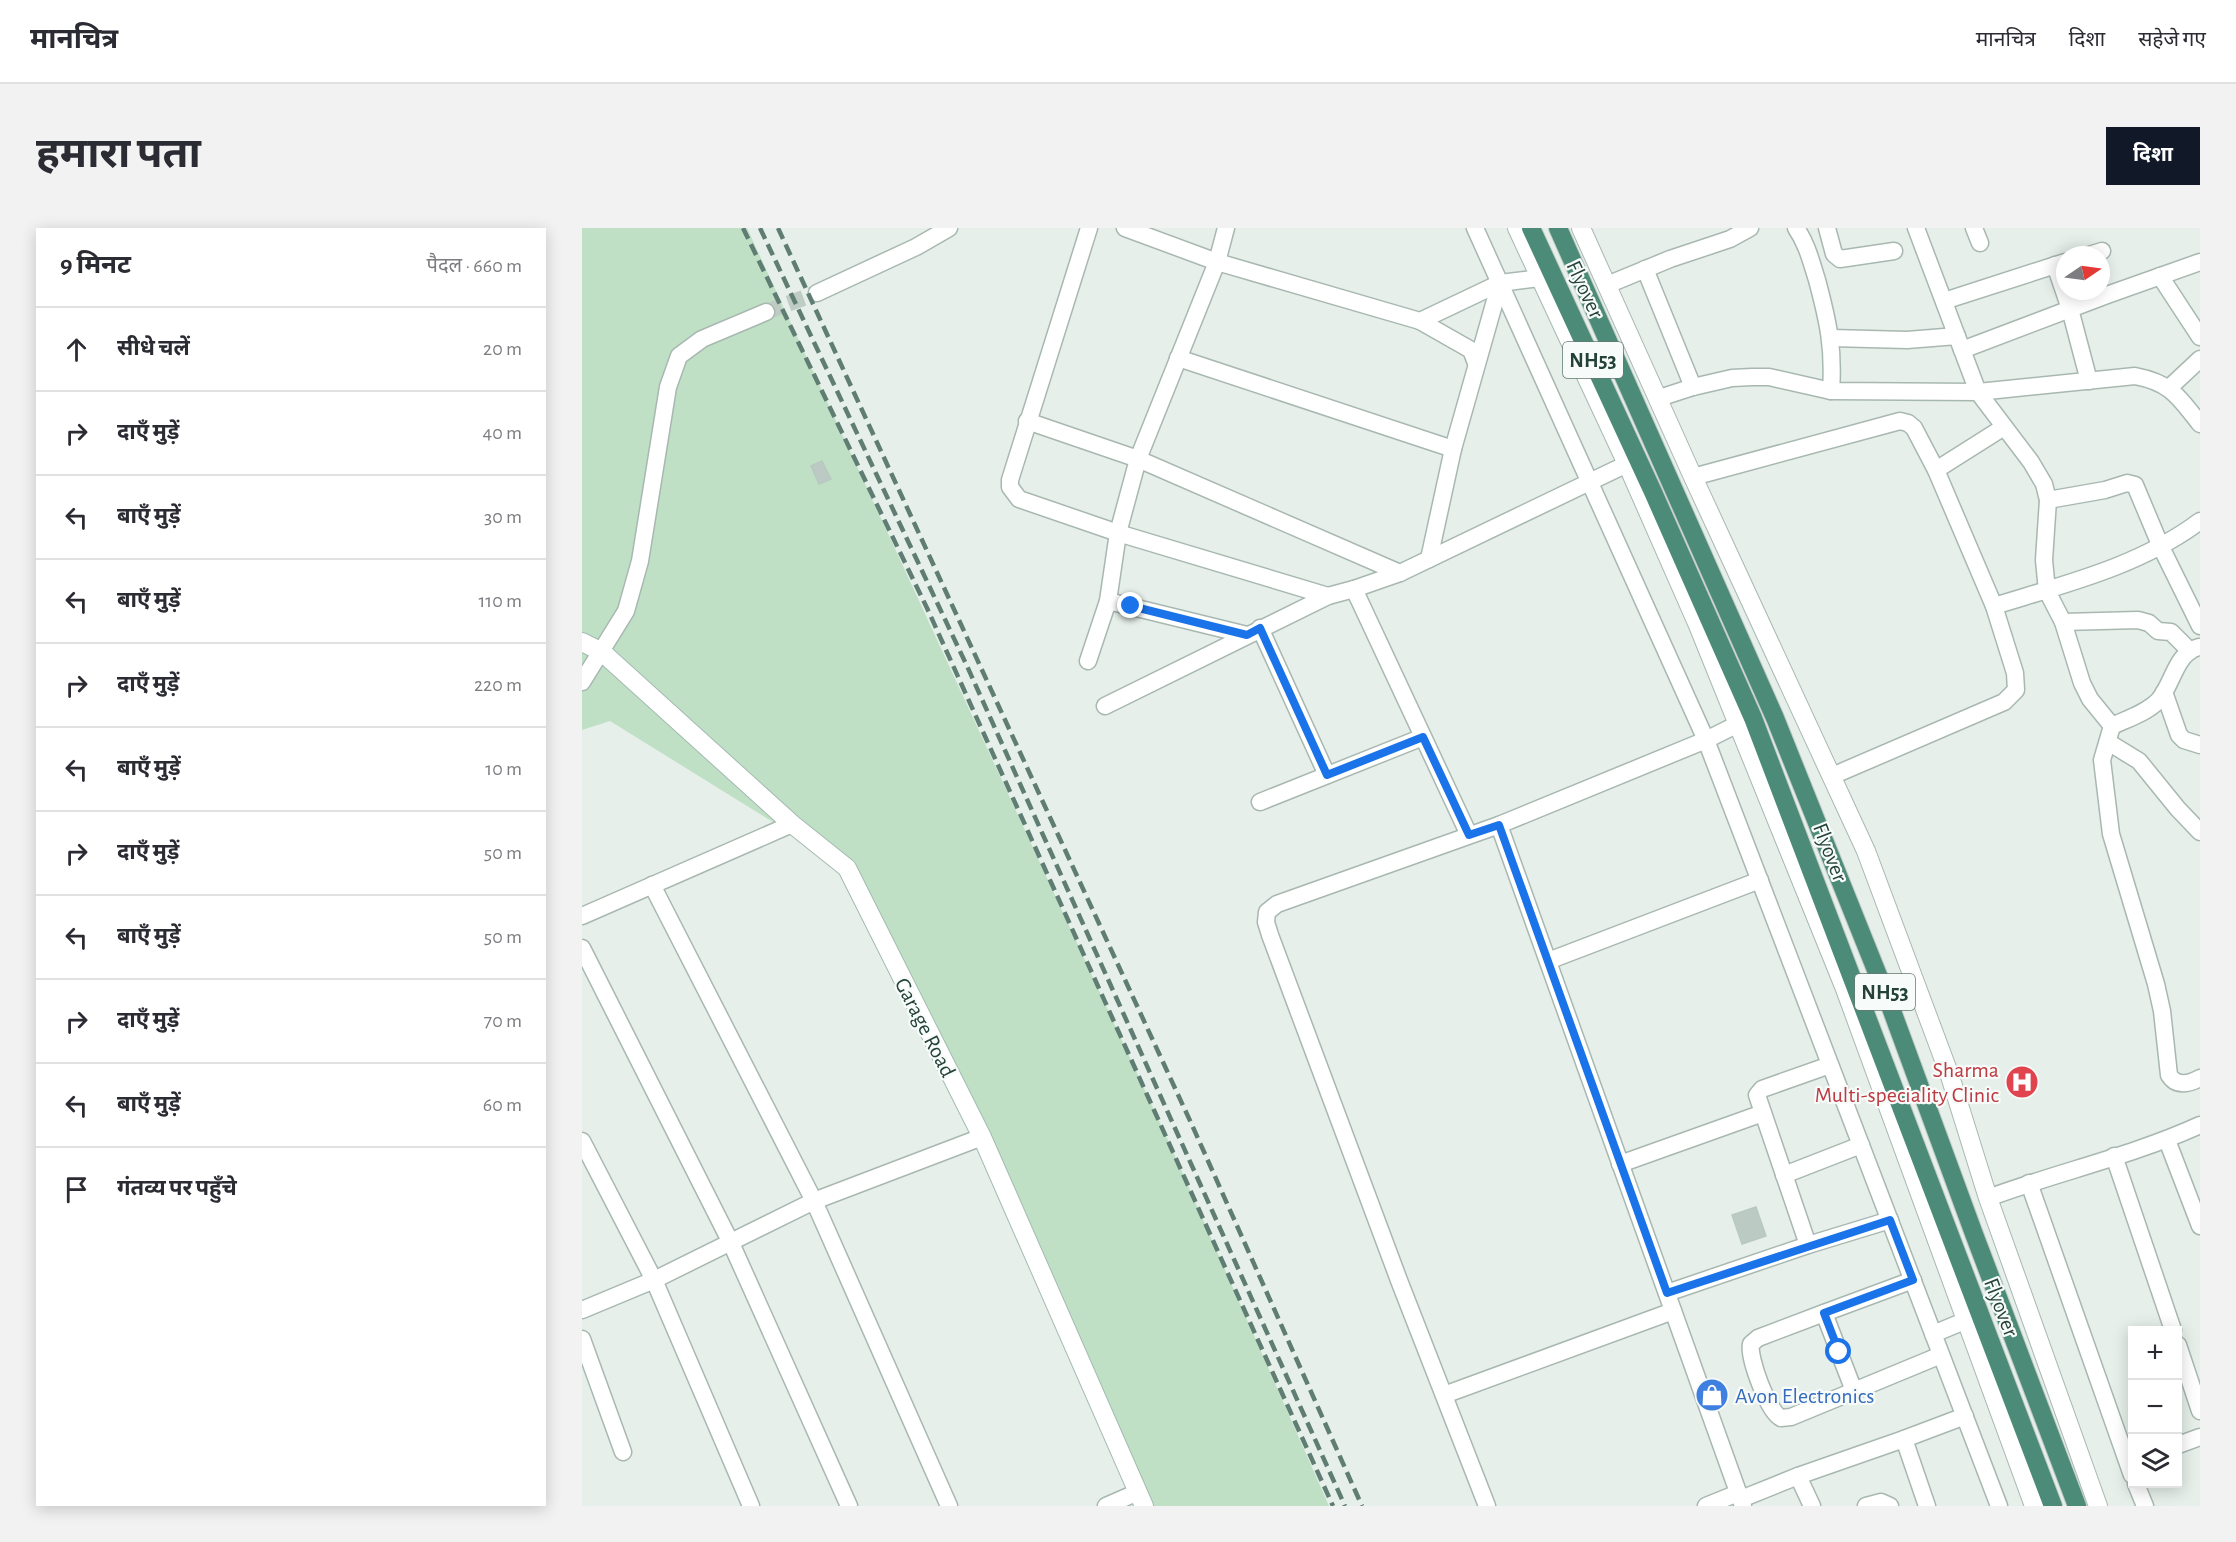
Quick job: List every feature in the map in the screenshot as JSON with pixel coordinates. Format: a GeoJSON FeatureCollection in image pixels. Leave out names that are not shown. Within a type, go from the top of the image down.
{"type":"FeatureCollection","features":[{"type":"Feature","properties":{"kind":"highway","name":"Flyover"},"geometry":{"type":"LineString","coordinates":[[1531,228],[1653,492],[1753,717],[2053,1506]]}},
{"type":"Feature","properties":{"kind":"highway","name":"Flyover"},"geometry":{"type":"LineString","coordinates":[[1558,228],[1775,718],[1888,1000],[2077,1506]]}},
{"type":"Feature","properties":{"kind":"street"},"geometry":{"type":"LineString","coordinates":[[916,247],[921,228]]}},
{"type":"Feature","properties":{"kind":"street"},"geometry":{"type":"LineString","coordinates":[[817,293],[916,247],[949,228]]}},
{"type":"Feature","properties":{"kind":"street"},"geometry":{"type":"LineString","coordinates":[[1089,228],[1010,480],[1010,487],[1014,494],[1019,500],[1118,533],[1328,596]]}},
{"type":"Feature","properties":{"kind":"street"},"geometry":{"type":"LineString","coordinates":[[1125,228],[1217,262],[1420,321],[1471,350],[1476,363]]}},
{"type":"Feature","properties":{"kind":"street"},"geometry":{"type":"LineString","coordinates":[[1088,661],[1107,601],[1118,533],[1138,459],[1217,262],[1226,228]]}},
{"type":"Feature","properties":{"kind":"street"},"geometry":{"type":"LineString","coordinates":[[1475,228],[1588,483],[1706,740],[1999,1506]]}},
{"type":"Feature","properties":{"kind":"street"},"geometry":{"type":"LineString","coordinates":[[1517,228],[1627,464],[1697,623],[1738,724],[1845,989],[2034,1506]]}},
{"type":"Feature","properties":{"kind":"street"},"geometry":{"type":"LineString","coordinates":[[1581,228],[1866,851],[1950,1076],[1988,1198],[2098,1506]]}},
{"type":"Feature","properties":{"kind":"street"},"geometry":{"type":"LineString","coordinates":[[1607,285],[1730,239],[1750,228]]}},
{"type":"Feature","properties":{"kind":"street"},"geometry":{"type":"LineString","coordinates":[[1796,228],[1809,253],[1831,338],[1833,365],[1831,391]]}},
{"type":"Feature","properties":{"kind":"street"},"geometry":{"type":"LineString","coordinates":[[1827,228],[1834,254],[1840,259],[1894,251]]}},
{"type":"Feature","properties":{"kind":"street"},"geometry":{"type":"LineString","coordinates":[[1916,228],[1978,392],[2044,484],[2048,500],[2044,560],[2047,591],[2063,622],[2086,691],[2110,734],[2139,762],[2200,832]]}},
{"type":"Feature","properties":{"kind":"street"},"geometry":{"type":"LineString","coordinates":[[1831,338],[1960,343],[2070,309],[2194,264]]}},
{"type":"Feature","properties":{"kind":"street"},"geometry":{"type":"LineString","coordinates":[[1942,295],[2056,265]]}},
{"type":"Feature","properties":{"kind":"street"},"geometry":{"type":"LineString","coordinates":[[1645,269],[1693,387]]}},
{"type":"Feature","properties":{"kind":"street"},"geometry":{"type":"LineString","coordinates":[[2160,276],[2200,337]]}},
{"type":"Feature","properties":{"kind":"street"},"geometry":{"type":"LineString","coordinates":[[1420,321],[1500,283],[1540,278]]}},
{"type":"Feature","properties":{"kind":"street"},"geometry":{"type":"LineString","coordinates":[[1429,559],[1453,449],[1500,283]]}},
{"type":"Feature","properties":{"kind":"street"},"geometry":{"type":"LineString","coordinates":[[2068,300],[2089,381]]}},
{"type":"Feature","properties":{"kind":"street"},"geometry":{"type":"LineString","coordinates":[[582,682],[626,611],[640,561],[668,387],[679,356],[702,339],[766,312]]}},
{"type":"Feature","properties":{"kind":"street"},"geometry":{"type":"LineString","coordinates":[[1178,358],[1453,449]]}},
{"type":"Feature","properties":{"kind":"street"},"geometry":{"type":"LineString","coordinates":[[2169,388],[2200,359]]}},
{"type":"Feature","properties":{"kind":"street"},"geometry":{"type":"LineString","coordinates":[[1659,398],[1693,387],[1752,376],[1769,377],[1831,391],[1978,392],[2134,376],[2155,380],[2169,388],[2180,397],[2200,424]]}},
{"type":"Feature","properties":{"kind":"street"},"geometry":{"type":"LineString","coordinates":[[1693,477],[1900,421],[1914,428],[1936,470],[1994,606],[2015,673],[2016,690],[2004,702],[1832,776]]}},
{"type":"Feature","properties":{"kind":"street"},"geometry":{"type":"LineString","coordinates":[[1027,422],[1138,459],[1400,573]]}},
{"type":"Feature","properties":{"kind":"street"},"geometry":{"type":"LineString","coordinates":[[1936,470],[2004,427]]}},
{"type":"Feature","properties":{"kind":"street"},"geometry":{"type":"LineString","coordinates":[[1105,706],[1328,596],[1400,573],[1627,464]]}},
{"type":"Feature","properties":{"kind":"street"},"geometry":{"type":"LineString","coordinates":[[2048,500],[2087,494],[2131,483],[2137,488],[2161,547],[2200,626]]}},
{"type":"Feature","properties":{"kind":"street"},"geometry":{"type":"LineString","coordinates":[[1994,606],[2047,591],[2148,554],[2176,540],[2200,521]]}},
{"type":"Feature","properties":{"kind":"street"},"geometry":{"type":"LineString","coordinates":[[1354,589],[1469,835]]}},
{"type":"Feature","properties":{"kind":"street"},"geometry":{"type":"LineString","coordinates":[[1107,601],[1253,631]]}},
{"type":"Feature","properties":{"kind":"street"},"geometry":{"type":"LineString","coordinates":[[2063,622],[2138,620],[2149,623],[2158,631],[2171,632],[2195,649],[2182,658],[2164,692],[2150,707],[2110,734],[2102,760],[2111,834],[2156,984],[2162,1011],[2169,1075],[2172,1080],[2181,1084],[2200,1078]]}},
{"type":"Feature","properties":{"kind":"street"},"geometry":{"type":"LineString","coordinates":[[1253,631],[1327,775]]}},
{"type":"Feature","properties":{"kind":"street","name":"Garage Road"},"geometry":{"type":"LineString","coordinates":[[582,642],[602,652],[792,824],[847,868],[982,1137],[1141,1499]]}},
{"type":"Feature","properties":{"kind":"street"},"geometry":{"type":"LineString","coordinates":[[2164,692],[2179,735],[2184,740],[2200,745]]}},
{"type":"Feature","properties":{"kind":"street"},"geometry":{"type":"LineString","coordinates":[[1487,1506],[1266,922],[1267,912],[1277,904],[1499,825],[1706,740],[1738,724]]}},
{"type":"Feature","properties":{"kind":"street"},"geometry":{"type":"LineString","coordinates":[[1260,802],[1423,737]]}},
{"type":"Feature","properties":{"kind":"street"},"geometry":{"type":"LineString","coordinates":[[582,916],[792,824]]}},
{"type":"Feature","properties":{"kind":"street"},"geometry":{"type":"LineString","coordinates":[[1499,825],[1741,1499]]}},
{"type":"Feature","properties":{"kind":"street"},"geometry":{"type":"LineString","coordinates":[[1548,961],[1760,880]]}},
{"type":"Feature","properties":{"kind":"street"},"geometry":{"type":"LineString","coordinates":[[652,885],[814,1201],[949,1506]]}},
{"type":"Feature","properties":{"kind":"street"},"geometry":{"type":"LineString","coordinates":[[582,948],[731,1243],[849,1506]]}},
{"type":"Feature","properties":{"kind":"street"},"geometry":{"type":"LineString","coordinates":[[1808,1245],[1757,1095],[1762,1089],[1830,1065]]}},
{"type":"Feature","properties":{"kind":"street"},"geometry":{"type":"LineString","coordinates":[[1620,1164],[1762,1113]]}},
{"type":"Feature","properties":{"kind":"street"},"geometry":{"type":"LineString","coordinates":[[1988,1198],[2167,1140],[2200,1125]]}},
{"type":"Feature","properties":{"kind":"street"},"geometry":{"type":"LineString","coordinates":[[582,1310],[654,1280],[814,1201],[982,1137]]}},
{"type":"Feature","properties":{"kind":"street"},"geometry":{"type":"LineString","coordinates":[[2167,1140],[2200,1226]]}},
{"type":"Feature","properties":{"kind":"street"},"geometry":{"type":"LineString","coordinates":[[582,1141],[654,1280],[751,1506]]}},
{"type":"Feature","properties":{"kind":"street"},"geometry":{"type":"LineString","coordinates":[[1784,1175],[1861,1145]]}},
{"type":"Feature","properties":{"kind":"street"},"geometry":{"type":"LineString","coordinates":[[2114,1156],[2172,1326]]}},
{"type":"Feature","properties":{"kind":"street"},"geometry":{"type":"LineString","coordinates":[[2029,1183],[2128,1458]]}},
{"type":"Feature","properties":{"kind":"street"},"geometry":{"type":"LineString","coordinates":[[1667,1293],[1890,1220]]}},
{"type":"Feature","properties":{"kind":"street"},"geometry":{"type":"LineString","coordinates":[[1913,1280],[1758,1338],[1751,1344],[1750,1355],[1771,1409],[1781,1418],[1791,1417],[1941,1355]]}},
{"type":"Feature","properties":{"kind":"street"},"geometry":{"type":"LineString","coordinates":[[1444,1395],[1673,1311]]}},
{"type":"Feature","properties":{"kind":"street"},"geometry":{"type":"LineString","coordinates":[[1824,1313],[1854,1391]]}},
{"type":"Feature","properties":{"kind":"street"},"geometry":{"type":"LineString","coordinates":[[1933,1334],[1967,1320]]}},
{"type":"Feature","properties":{"kind":"street"},"geometry":{"type":"LineString","coordinates":[[582,1339],[623,1452]]}},
{"type":"Feature","properties":{"kind":"street"},"geometry":{"type":"LineString","coordinates":[[2182,1357],[2200,1412]]}},
{"type":"Feature","properties":{"kind":"street"},"geometry":{"type":"LineString","coordinates":[[1706,1506],[1741,1499],[1965,1416]]}},
{"type":"Feature","properties":{"kind":"street"},"geometry":{"type":"LineString","coordinates":[[2182,1444],[2200,1437]]}},
{"type":"Feature","properties":{"kind":"street"},"geometry":{"type":"LineString","coordinates":[[1904,1439],[1927,1506]]}},
{"type":"Feature","properties":{"kind":"street"},"geometry":{"type":"LineString","coordinates":[[1798,1476],[1812,1506]]}},
{"type":"Feature","properties":{"kind":"street"},"geometry":{"type":"LineString","coordinates":[[2138,1488],[2145,1506]]}},
{"type":"Feature","properties":{"kind":"street"},"geometry":{"type":"LineString","coordinates":[[1106,1506],[1141,1499]]}},
{"type":"Feature","properties":{"kind":"street"},"geometry":{"type":"LineString","coordinates":[[1866,1506],[1881,1502],[1890,1506]]}},
{"type":"Feature","properties":{"kind":"green space"},"geometry":{"type":"Polygon","coordinates":[[[582,228],[747,228],[1167,1138],[1329,1506],[1144,1506],[847,868],[610,721],[582,730],[582,228]]]}},
{"type":"Feature","properties":{"kind":"building"},"geometry":{"type":"Polygon","coordinates":[[[822,461],[831,479],[819,484],[811,466],[822,461]]]}},
{"type":"Feature","properties":{"kind":"building"},"geometry":{"type":"Polygon","coordinates":[[[1756,1207],[1766,1236],[1742,1244],[1732,1215],[1756,1207]]]}},
{"type":"Feature","properties":{"kind":"tunnel"},"geometry":{"type":"LineString","coordinates":[[766,312],[817,293]]}},
{"type":"Feature","properties":{"kind":"railway"},"geometry":{"type":"LineString","coordinates":[[743,228],[927,608],[1333,1506]]}},
{"type":"Feature","properties":{"kind":"railway"},"geometry":{"type":"LineString","coordinates":[[760,228],[967,666],[1345,1506]]}},
{"type":"Feature","properties":{"kind":"railway"},"geometry":{"type":"LineString","coordinates":[[778,228],[1192,1125],[1362,1506]]}},
{"type":"Feature","properties":{"kind":"place","name":"Sharma Multi-speciality Clinic"},"geometry":{"type":"Point","coordinates":[2022,1082]}},
{"type":"Feature","properties":{"kind":"place","name":"Avon Electronics"},"geometry":{"type":"Point","coordinates":[1712,1395]}},
{"type":"Feature","properties":{"kind":"route"},"geometry":{"type":"LineString","coordinates":[[1131,606],[1247,635],[1260,628],[1327,775],[1423,737],[1469,835],[1499,825],[1667,1293],[1890,1220],[1913,1280],[1824,1313],[1839,1352]]}}]}
